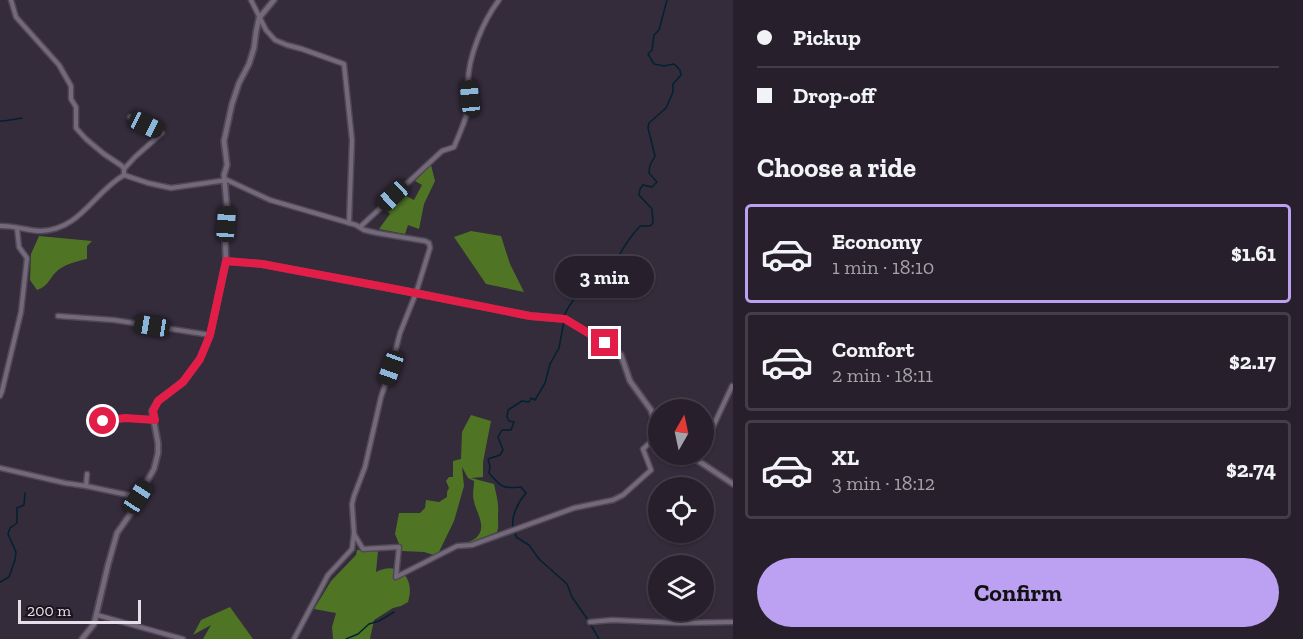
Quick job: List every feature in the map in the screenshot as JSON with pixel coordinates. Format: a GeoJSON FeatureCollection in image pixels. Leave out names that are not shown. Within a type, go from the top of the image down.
{"type":"FeatureCollection","features":[{"type":"Feature","properties":{"kind":"street"},"geometry":{"type":"LineString","coordinates":[[11,0],[16,16],[59,66],[70,86],[71,99],[76,107],[76,128],[86,139],[124,169]]}},
{"type":"Feature","properties":{"kind":"street"},"geometry":{"type":"LineString","coordinates":[[251,0],[266,30],[274,40],[344,64],[352,140],[350,223]]}},
{"type":"Feature","properties":{"kind":"street"},"geometry":{"type":"LineString","coordinates":[[82,639],[94,624],[97,615],[117,533],[131,513],[154,469],[158,443],[153,411],[158,401],[183,382],[200,359],[210,335],[226,261],[227,208],[224,141],[232,104],[254,48],[255,32],[260,18],[274,0]]}},
{"type":"Feature","properties":{"kind":"street"},"geometry":{"type":"LineString","coordinates":[[360,227],[442,151],[454,147],[468,109],[470,98],[468,82],[478,39],[499,0]]}},
{"type":"Feature","properties":{"kind":"street"},"geometry":{"type":"LineString","coordinates":[[124,175],[124,169],[162,133],[130,117]]}},
{"type":"Feature","properties":{"kind":"street"},"geometry":{"type":"LineString","coordinates":[[124,175],[171,188],[227,180],[270,200],[350,223],[369,232],[429,243],[430,248],[416,293],[400,333],[381,396],[365,467],[354,496],[352,549],[328,575],[294,639]]}},
{"type":"Feature","properties":{"kind":"street"},"geometry":{"type":"LineString","coordinates":[[0,226],[41,231],[60,228],[80,216],[103,192],[124,175]]}},
{"type":"Feature","properties":{"kind":"street"},"geometry":{"type":"LineString","coordinates":[[0,396],[24,294],[27,258],[19,247],[17,228]]}},
{"type":"Feature","properties":{"kind":"street"},"geometry":{"type":"LineString","coordinates":[[226,261],[262,264],[530,316],[565,319],[621,355],[630,381],[648,406]]}},
{"type":"Feature","properties":{"kind":"street"},"geometry":{"type":"LineString","coordinates":[[58,316],[114,320],[210,335]]}},
{"type":"Feature","properties":{"kind":"street"},"geometry":{"type":"LineString","coordinates":[[714,425],[732,386]]}},
{"type":"Feature","properties":{"kind":"street"},"geometry":{"type":"LineString","coordinates":[[100,414],[103,421],[125,418],[155,420]]}},
{"type":"Feature","properties":{"kind":"street"},"geometry":{"type":"LineString","coordinates":[[648,444],[643,449],[648,462]]}},
{"type":"Feature","properties":{"kind":"street"},"geometry":{"type":"LineString","coordinates":[[354,533],[363,549],[399,547],[396,577],[457,546],[472,545],[574,508],[613,500],[623,495],[651,470],[649,465]]}},
{"type":"Feature","properties":{"kind":"street"},"geometry":{"type":"LineString","coordinates":[[708,465],[733,484]]}},
{"type":"Feature","properties":{"kind":"street"},"geometry":{"type":"LineString","coordinates":[[0,468],[138,497]]}},
{"type":"Feature","properties":{"kind":"street"},"geometry":{"type":"LineString","coordinates":[[86,486],[87,474]]}},
{"type":"Feature","properties":{"kind":"street"},"geometry":{"type":"LineString","coordinates":[[97,615],[183,639]]}},
{"type":"Feature","properties":{"kind":"street"},"geometry":{"type":"LineString","coordinates":[[590,622],[612,620],[679,623],[733,622]]}},
{"type":"Feature","properties":{"kind":"green space"},"geometry":{"type":"Polygon","coordinates":[[[431,165],[435,181],[424,204],[419,229],[408,225],[405,234],[379,229],[390,214],[386,210],[400,193],[414,200],[422,185],[415,181],[431,165]]]}},
{"type":"Feature","properties":{"kind":"green space"},"geometry":{"type":"Polygon","coordinates":[[[471,231],[501,236],[510,264],[524,292],[486,284],[454,237],[471,231]]]}},
{"type":"Feature","properties":{"kind":"green space"},"geometry":{"type":"Polygon","coordinates":[[[39,236],[92,241],[87,246],[87,259],[62,268],[46,285],[37,290],[30,280],[31,254],[39,236]]]}},
{"type":"Feature","properties":{"kind":"green space"},"geometry":{"type":"Polygon","coordinates":[[[471,415],[491,421],[483,462],[483,477],[471,478],[494,484],[498,507],[497,532],[463,545],[476,538],[481,525],[473,499],[474,481],[468,478],[462,467],[464,486],[454,521],[437,556],[424,552],[402,551],[395,534],[399,513],[420,513],[425,508],[426,500],[439,502],[447,497],[449,488],[446,481],[449,477],[453,477],[453,461],[461,459],[462,432],[471,415]]]}},
{"type":"Feature","properties":{"kind":"green space"},"geometry":{"type":"Polygon","coordinates":[[[357,550],[378,551],[376,572],[392,568],[404,574],[410,586],[408,602],[374,620],[370,639],[333,639],[332,627],[336,613],[314,609],[331,581],[356,555],[357,550]]]}},
{"type":"Feature","properties":{"kind":"green space"},"geometry":{"type":"Polygon","coordinates":[[[230,607],[253,639],[203,639],[211,625],[193,635],[201,620],[230,607]]]}},
{"type":"Feature","properties":{"kind":"waterway"},"geometry":{"type":"LineString","coordinates":[[564,316],[577,296],[597,283],[604,261],[617,260],[640,226],[650,226],[653,223],[652,209],[639,195],[643,185],[652,187],[657,182],[649,173],[655,156],[648,128],[649,123],[666,108],[673,92],[673,84],[681,75],[680,70],[674,64],[664,66],[654,64],[648,54],[652,50],[654,35],[659,30],[667,0]]}},
{"type":"Feature","properties":{"kind":"waterway"},"geometry":{"type":"LineString","coordinates":[[0,121],[22,118]]}},
{"type":"Feature","properties":{"kind":"waterway"},"geometry":{"type":"LineString","coordinates":[[513,528],[516,509],[526,493],[521,487],[510,488],[499,484],[489,473],[488,459],[500,455],[503,450],[498,437],[502,430],[511,430],[514,422],[509,421],[508,410],[522,401],[529,402],[531,398],[535,400],[545,383],[550,364],[559,348],[564,321]]}},
{"type":"Feature","properties":{"kind":"waterway"},"geometry":{"type":"LineString","coordinates":[[0,582],[9,577],[15,560],[16,552],[8,534],[10,528],[17,523],[17,508],[24,505],[25,493]]}},
{"type":"Feature","properties":{"kind":"waterway"},"geometry":{"type":"LineString","coordinates":[[515,532],[516,537],[529,545],[539,559],[567,584],[572,597],[599,639]]}},
{"type":"Feature","properties":{"kind":"waterway"},"geometry":{"type":"LineString","coordinates":[[346,639],[394,612]]}},
{"type":"Feature","properties":{"kind":"route"},"geometry":{"type":"LineString","coordinates":[[103,421],[125,418],[155,420],[153,411],[158,401],[183,382],[200,359],[210,335],[226,261],[262,264],[530,316],[565,319],[605,343]]}}]}
